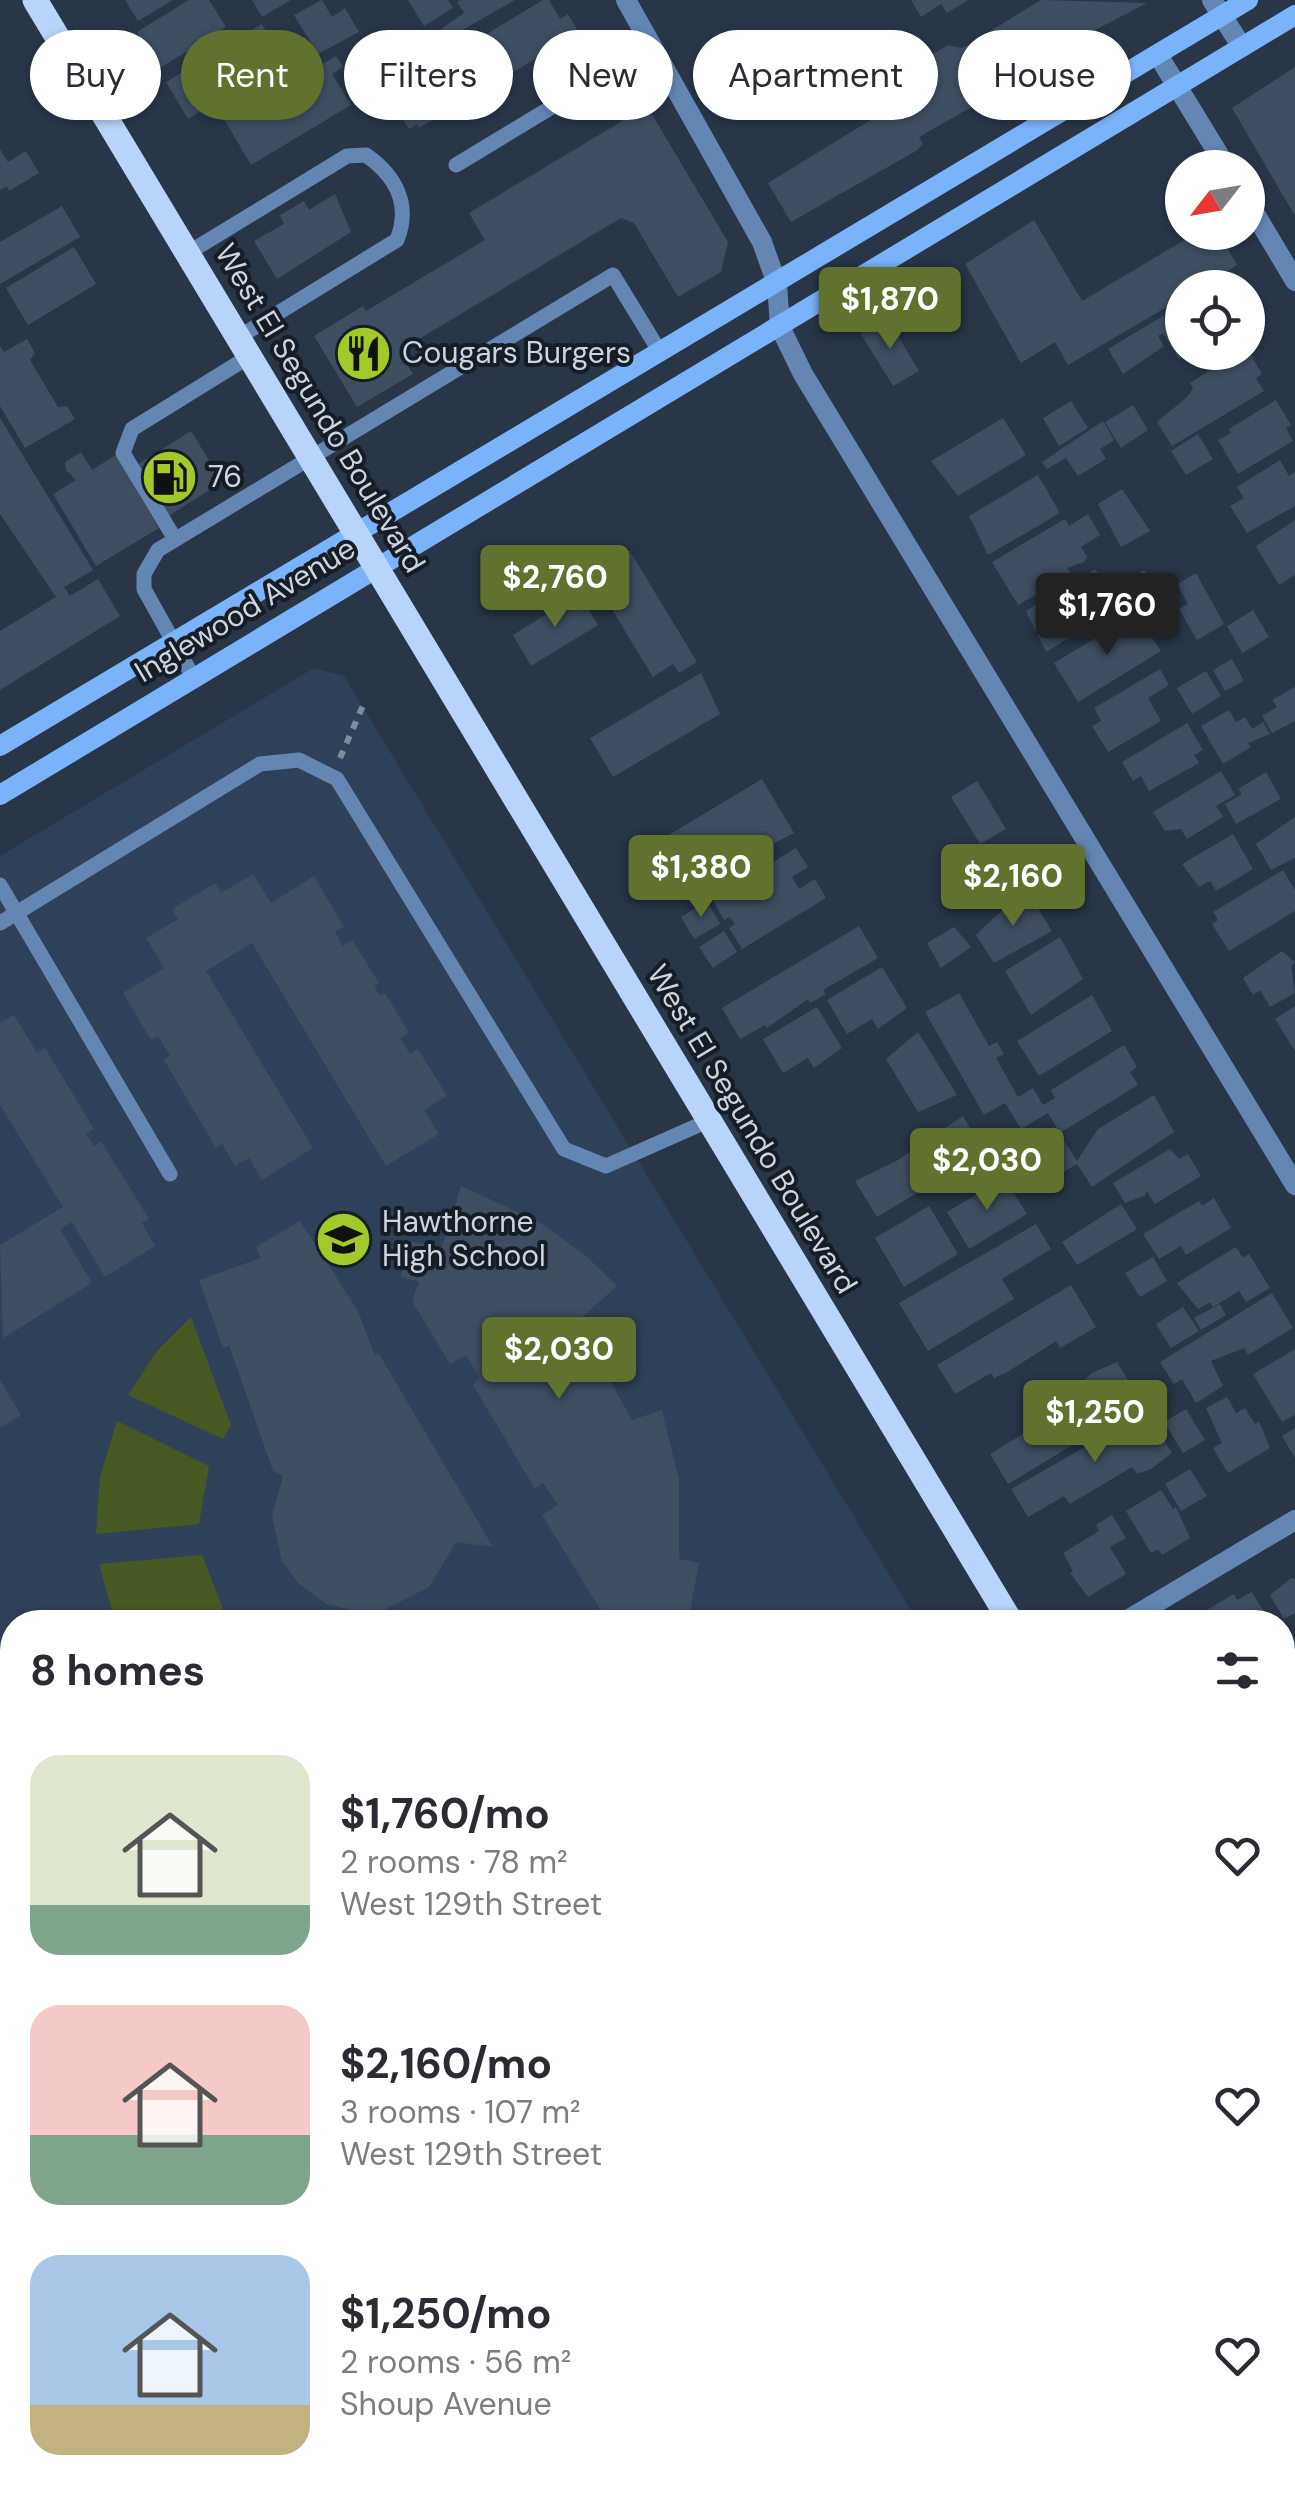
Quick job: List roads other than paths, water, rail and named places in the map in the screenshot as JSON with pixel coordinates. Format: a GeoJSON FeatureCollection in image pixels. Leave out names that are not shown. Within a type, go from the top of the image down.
{"type":"FeatureCollection","features":[{"type":"Feature","properties":{"kind":"main road","name":"West El Segundo Boulevard"},"geometry":{"type":"LineString","coordinates":[[36,0],[1003,1610]]}},
{"type":"Feature","properties":{"kind":"main road","name":"Inglewood Avenue"},"geometry":{"type":"LineString","coordinates":[[2,742],[1158,54],[1216,8],[1248,0]]}},
{"type":"Feature","properties":{"kind":"main road","name":"Inglewood Avenue"},"geometry":{"type":"LineString","coordinates":[[0,795],[376,565],[780,327],[1295,15]]}},
{"type":"Feature","properties":{"kind":"street"},"geometry":{"type":"LineString","coordinates":[[626,0],[644,30]]}},
{"type":"Feature","properties":{"kind":"street"},"geometry":{"type":"LineString","coordinates":[[1216,8],[1242,47]]}},
{"type":"Feature","properties":{"kind":"street"},"geometry":{"type":"LineString","coordinates":[[1158,54],[1216,150]]}},
{"type":"Feature","properties":{"kind":"street"},"geometry":{"type":"LineString","coordinates":[[673,80],[762,242],[777,284],[780,327],[804,374],[1295,1185]]}},
{"type":"Feature","properties":{"kind":"street"},"geometry":{"type":"LineString","coordinates":[[1265,231],[1295,281]]}},
{"type":"Feature","properties":{"kind":"street"},"geometry":{"type":"LineString","coordinates":[[1144,1610],[1295,1520]]}},
{"type":"Feature","properties":{"kind":"lane"},"geometry":{"type":"LineString","coordinates":[[456,164],[533,118]]}},
{"type":"Feature","properties":{"kind":"lane"},"geometry":{"type":"LineString","coordinates":[[176,539],[123,453],[132,429],[397,240],[406,219],[401,196],[383,167],[366,154],[348,156],[188,253]]}},
{"type":"Feature","properties":{"kind":"lane"},"geometry":{"type":"LineString","coordinates":[[192,678],[144,589],[144,574],[158,550],[613,275],[660,352]]}},
{"type":"Feature","properties":{"kind":"lane"},"geometry":{"type":"LineString","coordinates":[[0,923],[260,764],[300,760],[337,779],[564,1149],[606,1166],[708,1120]]}},
{"type":"Feature","properties":{"kind":"lane"},"geometry":{"type":"LineString","coordinates":[[0,885],[170,1174]]}},
{"type":"Feature","properties":{"kind":"place","name":"Cougars Burgers"},"geometry":{"type":"Point","coordinates":[363,353]}},
{"type":"Feature","properties":{"kind":"place","name":"76"},"geometry":{"type":"Point","coordinates":[169,477]}},
{"type":"Feature","properties":{"kind":"place","name":"Hawthorne High School"},"geometry":{"type":"Point","coordinates":[343,1239]}}]}
